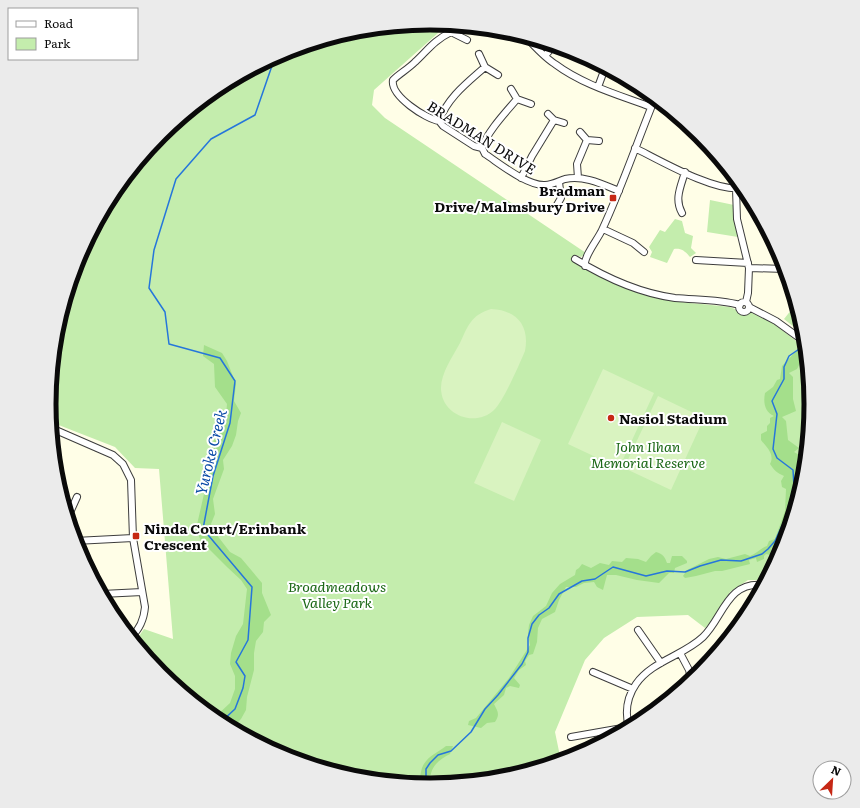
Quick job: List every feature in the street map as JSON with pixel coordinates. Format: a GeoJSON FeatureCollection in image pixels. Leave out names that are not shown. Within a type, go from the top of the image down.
{"type":"FeatureCollection","features":[{"type":"Feature","properties":{"kind":"street","name":"BRADMAN DRIVE"},"geometry":{"type":"LineString","coordinates":[[450,31],[433,43],[416,61],[394,79],[392,83],[394,88],[404,101],[431,119],[439,121],[443,126],[474,146],[482,148],[485,154],[521,178],[543,185],[566,179],[578,178],[594,181],[619,191]]}},
{"type":"Feature","properties":{"kind":"street","name":"BRADMAN DRIVE"},"geometry":{"type":"LineString","coordinates":[[452,31],[467,40]]}},
{"type":"Feature","properties":{"kind":"street"},"geometry":{"type":"LineString","coordinates":[[533,45],[556,65],[568,72],[598,87],[651,107]]}},
{"type":"Feature","properties":{"kind":"street"},"geometry":{"type":"LineString","coordinates":[[545,56],[550,50]]}},
{"type":"Feature","properties":{"kind":"street"},"geometry":{"type":"LineString","coordinates":[[479,54],[485,67],[498,75]]}},
{"type":"Feature","properties":{"kind":"street"},"geometry":{"type":"LineString","coordinates":[[439,121],[446,106],[452,98],[485,67]]}},
{"type":"Feature","properties":{"kind":"street"},"geometry":{"type":"LineString","coordinates":[[598,87],[603,73]]}},
{"type":"Feature","properties":{"kind":"street"},"geometry":{"type":"LineString","coordinates":[[511,89],[517,100],[531,104]]}},
{"type":"Feature","properties":{"kind":"street"},"geometry":{"type":"LineString","coordinates":[[482,148],[503,114],[517,100]]}},
{"type":"Feature","properties":{"kind":"street"},"geometry":{"type":"LineString","coordinates":[[585,266],[585,260],[603,230],[653,103]]}},
{"type":"Feature","properties":{"kind":"street"},"geometry":{"type":"LineString","coordinates":[[548,114],[554,120],[564,123]]}},
{"type":"Feature","properties":{"kind":"street"},"geometry":{"type":"LineString","coordinates":[[521,178],[532,156],[554,120]]}},
{"type":"Feature","properties":{"kind":"street"},"geometry":{"type":"LineString","coordinates":[[580,132],[587,140],[599,140]]}},
{"type":"Feature","properties":{"kind":"street"},"geometry":{"type":"LineString","coordinates":[[578,178],[577,164],[587,140]]}},
{"type":"Feature","properties":{"kind":"street"},"geometry":{"type":"LineString","coordinates":[[635,148],[713,184],[736,189],[737,219],[749,266],[748,293],[745,305]]}},
{"type":"Feature","properties":{"kind":"street"},"geometry":{"type":"LineString","coordinates":[[682,213],[678,207],[678,197],[685,172]]}},
{"type":"Feature","properties":{"kind":"street"},"geometry":{"type":"LineString","coordinates":[[554,210],[560,198],[558,182]]}},
{"type":"Feature","properties":{"kind":"street"},"geometry":{"type":"LineString","coordinates":[[603,230],[633,243],[644,252]]}},
{"type":"Feature","properties":{"kind":"street"},"geometry":{"type":"LineString","coordinates":[[574,259],[610,279],[636,289],[677,298],[725,301],[745,305],[776,321],[798,336]]}},
{"type":"Feature","properties":{"kind":"street"},"geometry":{"type":"LineString","coordinates":[[696,260],[779,268]]}},
{"type":"Feature","properties":{"kind":"street"},"geometry":{"type":"LineString","coordinates":[[57,431],[109,452],[123,464],[128,474],[132,486],[133,538],[145,608],[143,619],[134,633]]}},
{"type":"Feature","properties":{"kind":"street"},"geometry":{"type":"LineString","coordinates":[[72,509],[77,497]]}},
{"type":"Feature","properties":{"kind":"street"},"geometry":{"type":"LineString","coordinates":[[82,541],[133,538]]}},
{"type":"Feature","properties":{"kind":"street"},"geometry":{"type":"LineString","coordinates":[[627,722],[628,704],[633,689],[647,672],[698,642],[707,633],[730,598],[738,590],[757,585]]}},
{"type":"Feature","properties":{"kind":"street"},"geometry":{"type":"LineString","coordinates":[[108,594],[142,592]]}},
{"type":"Feature","properties":{"kind":"street"},"geometry":{"type":"LineString","coordinates":[[638,630],[661,663]]}},
{"type":"Feature","properties":{"kind":"street"},"geometry":{"type":"LineString","coordinates":[[680,653],[690,672]]}},
{"type":"Feature","properties":{"kind":"street"},"geometry":{"type":"LineString","coordinates":[[593,672],[633,689]]}},
{"type":"Feature","properties":{"kind":"street"},"geometry":{"type":"LineString","coordinates":[[571,736],[615,729]]}},
{"type":"Feature","properties":{"kind":"green space","name":"Broadmeadows Valley Park"},"geometry":{"type":"Polygon","coordinates":[[[441,30],[374,90],[372,105],[385,118],[586,253],[581,257],[576,255],[572,261],[622,287],[643,294],[672,301],[730,307],[742,313],[750,312],[773,323],[799,343],[801,355],[804,404],[801,453],[797,477],[776,547],[760,580],[748,580],[730,592],[713,620],[705,628],[688,615],[637,617],[604,638],[585,660],[555,732],[560,755],[527,765],[479,775],[430,778],[406,777],[381,775],[333,765],[287,750],[243,728],[202,701],[183,685],[138,638],[144,629],[173,639],[159,469],[135,468],[115,447],[57,424],[56,404],[59,355],[69,307],[84,261],[106,217],[119,196],[149,157],[183,123],[222,93],[243,80],[287,58],[333,43],[381,33],[441,30]]]}},
{"type":"Feature","properties":{"kind":"green space"},"geometry":{"type":"Polygon","coordinates":[[[710,200],[734,205],[738,237],[707,232],[710,200]]]}},
{"type":"Feature","properties":{"kind":"green space"},"geometry":{"type":"Polygon","coordinates":[[[675,219],[682,221],[685,233],[693,236],[691,248],[696,253],[690,257],[683,250],[674,249],[667,263],[650,257],[652,252],[649,247],[660,230],[665,232],[675,219]]]}},
{"type":"Feature","properties":{"kind":"green space"},"geometry":{"type":"Polygon","coordinates":[[[491,309],[508,312],[519,321],[525,334],[525,351],[511,382],[498,406],[494,410],[478,418],[460,416],[453,412],[442,397],[441,388],[443,376],[468,326],[479,314],[491,309]]]}},
{"type":"Feature","properties":{"kind":"green space"},"geometry":{"type":"Polygon","coordinates":[[[792,309],[796,329],[784,319],[792,309]]]}},
{"type":"Feature","properties":{"kind":"green space"},"geometry":{"type":"Polygon","coordinates":[[[204,345],[222,353],[227,361],[236,384],[234,401],[241,413],[232,446],[223,460],[224,469],[213,499],[215,514],[211,524],[216,534],[230,552],[241,558],[262,583],[262,593],[271,615],[264,622],[263,632],[256,641],[254,670],[247,697],[246,710],[236,724],[219,713],[230,703],[235,689],[235,676],[230,664],[231,653],[236,636],[243,624],[247,589],[241,580],[201,541],[196,529],[204,494],[204,479],[212,460],[212,445],[226,415],[227,404],[215,387],[214,364],[203,356],[204,345]]]}},
{"type":"Feature","properties":{"kind":"green space"},"geometry":{"type":"Polygon","coordinates":[[[800,348],[802,363],[797,369],[789,373],[793,377],[793,399],[796,411],[782,417],[786,421],[788,440],[799,448],[794,452],[801,456],[791,501],[776,546],[771,549],[771,555],[766,554],[764,559],[757,562],[756,558],[749,560],[750,564],[685,578],[683,576],[687,570],[709,559],[718,557],[726,559],[745,554],[750,556],[767,546],[769,541],[775,539],[785,511],[786,489],[782,487],[781,481],[784,476],[779,474],[770,464],[772,457],[768,448],[761,440],[761,434],[767,431],[770,418],[774,416],[767,410],[764,397],[765,393],[773,387],[777,380],[780,379],[782,366],[800,348]]]}},
{"type":"Feature","properties":{"kind":"green space","name":"Nasiol Stadium"},"geometry":{"type":"Polygon","coordinates":[[[603,369],[654,393],[619,468],[568,444],[603,369]]]}},
{"type":"Feature","properties":{"kind":"green space","name":"John Ilhan Memorial Reserve"},"geometry":{"type":"Polygon","coordinates":[[[658,396],[704,418],[671,490],[624,468],[658,396]]]}},
{"type":"Feature","properties":{"kind":"green space"},"geometry":{"type":"Polygon","coordinates":[[[502,422],[541,440],[514,501],[474,483],[502,422]]]}},
{"type":"Feature","properties":{"kind":"green space"},"geometry":{"type":"Polygon","coordinates":[[[656,552],[663,556],[667,563],[670,563],[672,556],[682,556],[687,563],[675,568],[674,573],[669,573],[659,583],[616,575],[607,575],[603,590],[597,587],[594,582],[584,583],[576,587],[566,587],[555,612],[542,619],[538,628],[537,642],[533,654],[529,655],[525,661],[526,665],[519,670],[514,678],[520,685],[519,688],[510,686],[506,688],[504,695],[494,704],[498,713],[498,717],[495,722],[487,723],[481,728],[468,725],[469,721],[476,718],[509,678],[530,645],[528,633],[529,625],[533,616],[546,606],[552,593],[560,584],[575,575],[576,570],[582,564],[591,568],[600,563],[609,565],[612,561],[622,562],[626,558],[638,559],[646,562],[656,552]]]}},
{"type":"Feature","properties":{"kind":"green space"},"geometry":{"type":"Polygon","coordinates":[[[446,746],[453,746],[450,754],[434,766],[430,778],[420,778],[424,764],[446,746]]]}},
{"type":"Feature","properties":{"kind":"waterway","name":"Yuroke Creek"},"geometry":{"type":"LineString","coordinates":[[226,717],[235,709],[243,688],[245,676],[236,662],[248,640],[252,587],[203,529],[213,476],[230,423],[235,381],[220,358],[169,344],[165,312],[149,288],[154,250],[176,179],[211,139],[255,115],[272,65]]}},
{"type":"Feature","properties":{"kind":"waterway"},"geometry":{"type":"LineString","coordinates":[[426,778],[426,769],[430,763],[438,755],[451,751],[471,732],[485,709],[522,664],[528,652],[528,638],[532,624],[539,615],[549,608],[559,594],[582,581],[595,579],[613,567],[646,576],[667,571],[685,572],[721,560],[741,561],[762,554],[775,541],[785,519],[794,486],[793,470],[777,458],[773,449],[777,414],[772,401],[784,379],[784,367],[789,356],[800,348]]}},
{"type":"Feature","properties":{"kind":"place","name":"Bradman Drive/Malmsbury Drive"},"geometry":{"type":"Point","coordinates":[613,198]}},
{"type":"Feature","properties":{"kind":"place","name":"Nasiol Stadium"},"geometry":{"type":"Point","coordinates":[611,418]}},
{"type":"Feature","properties":{"kind":"place","name":"Ninda Court/Erinbank Crescent"},"geometry":{"type":"Point","coordinates":[136,536]}}]}
